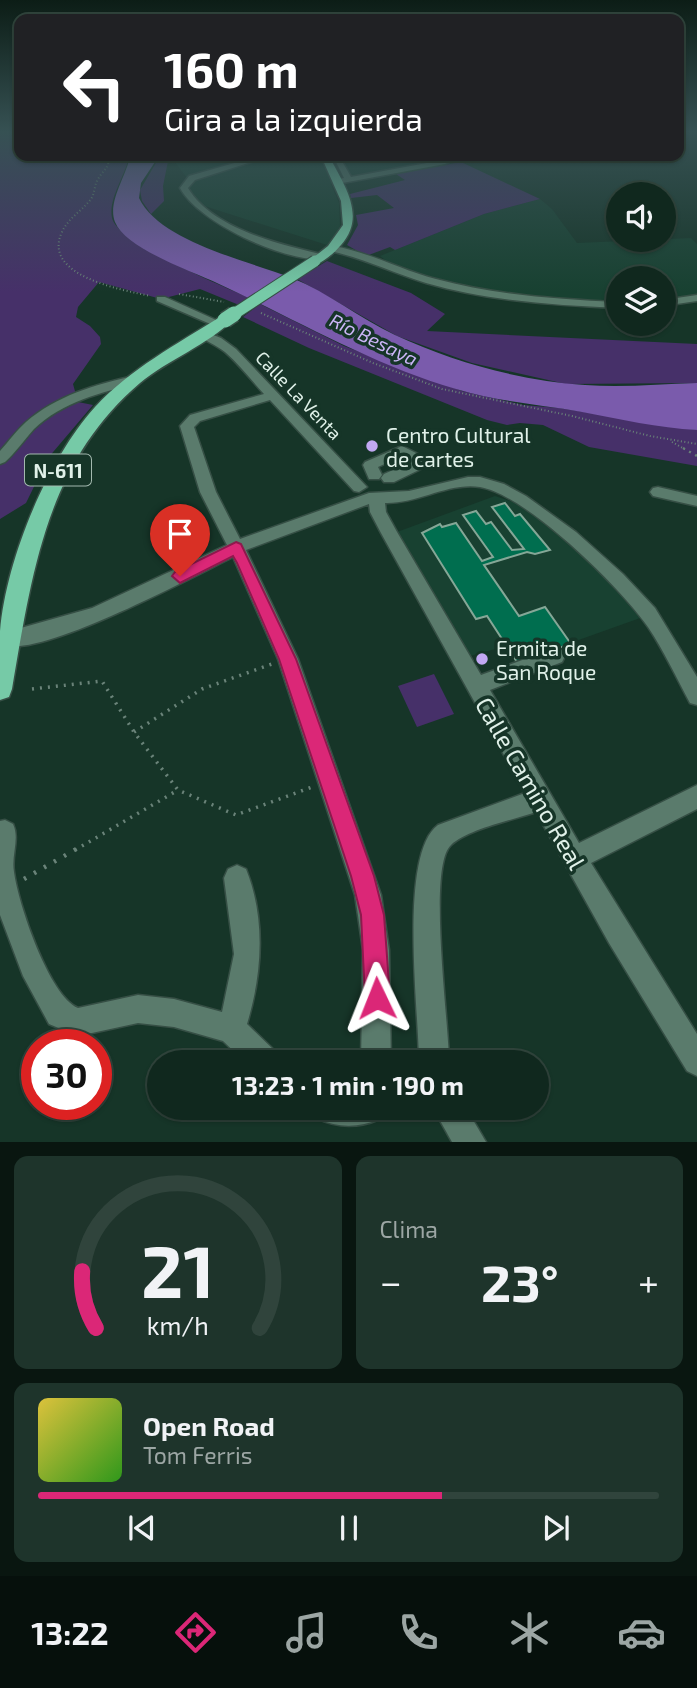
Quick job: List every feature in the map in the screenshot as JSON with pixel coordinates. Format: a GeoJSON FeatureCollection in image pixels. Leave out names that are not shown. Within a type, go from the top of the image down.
{"type":"FeatureCollection","features":[{"type":"Feature","properties":{"kind":"highway","name":"N-611"},"geometry":{"type":"LineString","coordinates":[[0,690],[27,554],[51,484],[86,430],[134,380],[219,321],[333,249],[346,235],[350,222],[344,185]]}},
{"type":"Feature","properties":{"kind":"street"},"geometry":{"type":"LineString","coordinates":[[186,185],[185,194],[194,205],[235,229],[319,259]]}},
{"type":"Feature","properties":{"kind":"street"},"geometry":{"type":"LineString","coordinates":[[333,249],[415,276],[466,288],[531,300],[606,304]]}},
{"type":"Feature","properties":{"kind":"street"},"geometry":{"type":"LineString","coordinates":[[676,301],[697,298]]}},
{"type":"Feature","properties":{"kind":"street","name":"Calle La Venta"},"geometry":{"type":"LineString","coordinates":[[161,299],[219,321],[217,340],[232,352],[339,465],[345,476],[377,488]]}},
{"type":"Feature","properties":{"kind":"street"},"geometry":{"type":"LineString","coordinates":[[0,459],[35,421],[64,403],[93,391],[134,380]]}},
{"type":"Feature","properties":{"kind":"street"},"geometry":{"type":"LineString","coordinates":[[273,395],[195,418],[188,424],[208,492],[288,659],[362,876],[372,915],[377,998],[376,1050]]}},
{"type":"Feature","properties":{"kind":"street"},"geometry":{"type":"LineString","coordinates":[[10,639],[60,628],[118,606],[236,548],[340,508],[377,488],[414,496],[459,484],[484,483],[510,494],[559,527],[648,613],[697,696]]}},
{"type":"Feature","properties":{"kind":"street","name":"Calle Camino Real"},"geometry":{"type":"LineString","coordinates":[[377,488],[378,512],[384,525],[574,858],[697,1061]]}},
{"type":"Feature","properties":{"kind":"street"},"geometry":{"type":"LineString","coordinates":[[658,492],[697,501]]}},
{"type":"Feature","properties":{"kind":"street"},"geometry":{"type":"LineString","coordinates":[[476,686],[555,656]]}},
{"type":"Feature","properties":{"kind":"street"},"geometry":{"type":"LineString","coordinates":[[574,858],[697,797]]}},
{"type":"Feature","properties":{"kind":"street"},"geometry":{"type":"LineString","coordinates":[[435,1050],[427,899],[436,847],[447,833],[541,799]]}},
{"type":"Feature","properties":{"kind":"street"},"geometry":{"type":"LineString","coordinates":[[0,833],[5,832],[0,868],[6,889],[52,1006],[67,1019],[88,1022],[122,1012],[152,1010],[231,1029],[253,1050]]}},
{"type":"Feature","properties":{"kind":"street"},"geometry":{"type":"LineString","coordinates":[[231,1029],[242,1000],[250,950],[237,878]]}},
{"type":"Feature","properties":{"kind":"street"},"geometry":{"type":"LineString","coordinates":[[456,1120],[470,1142]]}},
{"type":"Feature","properties":{"kind":"path"},"geometry":{"type":"LineString","coordinates":[[96,185],[95,193],[75,211],[60,234],[59,249],[63,261],[83,277],[161,299],[183,293],[219,321]]}},
{"type":"Feature","properties":{"kind":"path"},"geometry":{"type":"LineString","coordinates":[[252,309],[320,342],[442,389],[476,399],[574,417],[671,441],[697,444]]}},
{"type":"Feature","properties":{"kind":"path"},"geometry":{"type":"LineString","coordinates":[[671,441],[697,456]]}},
{"type":"Feature","properties":{"kind":"path"},"geometry":{"type":"LineString","coordinates":[[134,732],[202,689],[288,659]]}},
{"type":"Feature","properties":{"kind":"path"},"geometry":{"type":"LineString","coordinates":[[32,689],[102,681],[134,732],[178,790],[236,815],[328,781]]}},
{"type":"Feature","properties":{"kind":"path"},"geometry":{"type":"LineString","coordinates":[[6,889],[178,790]]}},
{"type":"Feature","properties":{"kind":"shaded area"},"geometry":{"type":"Polygon","coordinates":[[[0,185],[119,185],[111,210],[112,218],[132,240],[197,275],[251,299],[239,305],[200,289],[161,299],[99,282],[78,307],[76,317],[100,337],[101,344],[73,384],[78,402],[93,405],[48,458],[26,503],[0,519],[0,185]]]}},
{"type":"Feature","properties":{"kind":"shaded area"},"geometry":{"type":"Polygon","coordinates":[[[143,185],[163,185],[164,201],[151,214],[142,201],[140,190],[143,185]]]}},
{"type":"Feature","properties":{"kind":"shaded area"},"geometry":{"type":"Polygon","coordinates":[[[188,185],[332,185],[339,203],[340,226],[327,245],[198,204],[188,191],[188,185]]]}},
{"type":"Feature","properties":{"kind":"shaded area"},"geometry":{"type":"Polygon","coordinates":[[[384,185],[511,185],[540,199],[484,214],[395,250],[390,247],[366,256],[347,245],[358,225],[356,215],[394,208],[377,195],[351,198],[350,194],[384,185]]]}},
{"type":"Feature","properties":{"kind":"shaded area"},"geometry":{"type":"Polygon","coordinates":[[[540,199],[552,209],[577,243],[606,242],[606,252],[676,252],[676,239],[691,238],[697,244],[697,295],[676,297],[676,266],[606,266],[606,301],[526,297],[445,283],[383,263],[385,260],[380,256],[484,214],[540,199]]]}},
{"type":"Feature","properties":{"kind":"shaded area"},"geometry":{"type":"Polygon","coordinates":[[[327,261],[411,293],[445,314],[427,331],[697,344],[697,383],[566,384],[472,363],[397,336],[297,279],[327,261]]]}},
{"type":"Feature","properties":{"kind":"shaded area"},"geometry":{"type":"Polygon","coordinates":[[[260,304],[344,346],[462,391],[523,405],[559,408],[697,430],[697,466],[589,447],[543,425],[507,425],[487,420],[309,348],[243,317],[260,304]]]}},
{"type":"Feature","properties":{"kind":"shaded area"},"geometry":{"type":"Polygon","coordinates":[[[495,496],[519,504],[561,533],[643,617],[517,662],[506,646],[470,656],[397,532],[495,496]]]}},
{"type":"Feature","properties":{"kind":"shaded area"},"geometry":{"type":"Polygon","coordinates":[[[434,674],[454,714],[417,727],[398,686],[434,674]]]}},
{"type":"Feature","properties":{"kind":"water","name":"Río Besaya"},"geometry":{"type":"Polygon","coordinates":[[[119,185],[141,185],[139,198],[150,213],[185,238],[306,284],[382,328],[417,345],[464,362],[512,375],[561,383],[627,386],[697,383],[697,430],[503,400],[456,389],[395,368],[146,250],[122,232],[115,222],[115,197],[119,185]]]}},
{"type":"Feature","properties":{"kind":"building"},"geometry":{"type":"Polygon","coordinates":[[[505,503],[515,516],[520,514],[550,550],[535,554],[527,552],[484,565],[519,616],[545,607],[571,644],[517,662],[487,616],[476,619],[422,533],[440,524],[442,527],[456,523],[482,561],[493,557],[463,515],[476,511],[486,524],[491,522],[512,550],[524,549],[492,507],[505,503]]]}},
{"type":"Feature","properties":{"kind":"place","name":"Centro Cultural de cartes"},"geometry":{"type":"Point","coordinates":[372,446]}},
{"type":"Feature","properties":{"kind":"place","name":"Ermita de San Roque"},"geometry":{"type":"Point","coordinates":[482,659]}},
{"type":"Feature","properties":{"kind":"route"},"geometry":{"type":"LineString","coordinates":[[180,576],[236,548],[273,624],[288,659],[368,895],[376,950],[377,998]]}}]}
